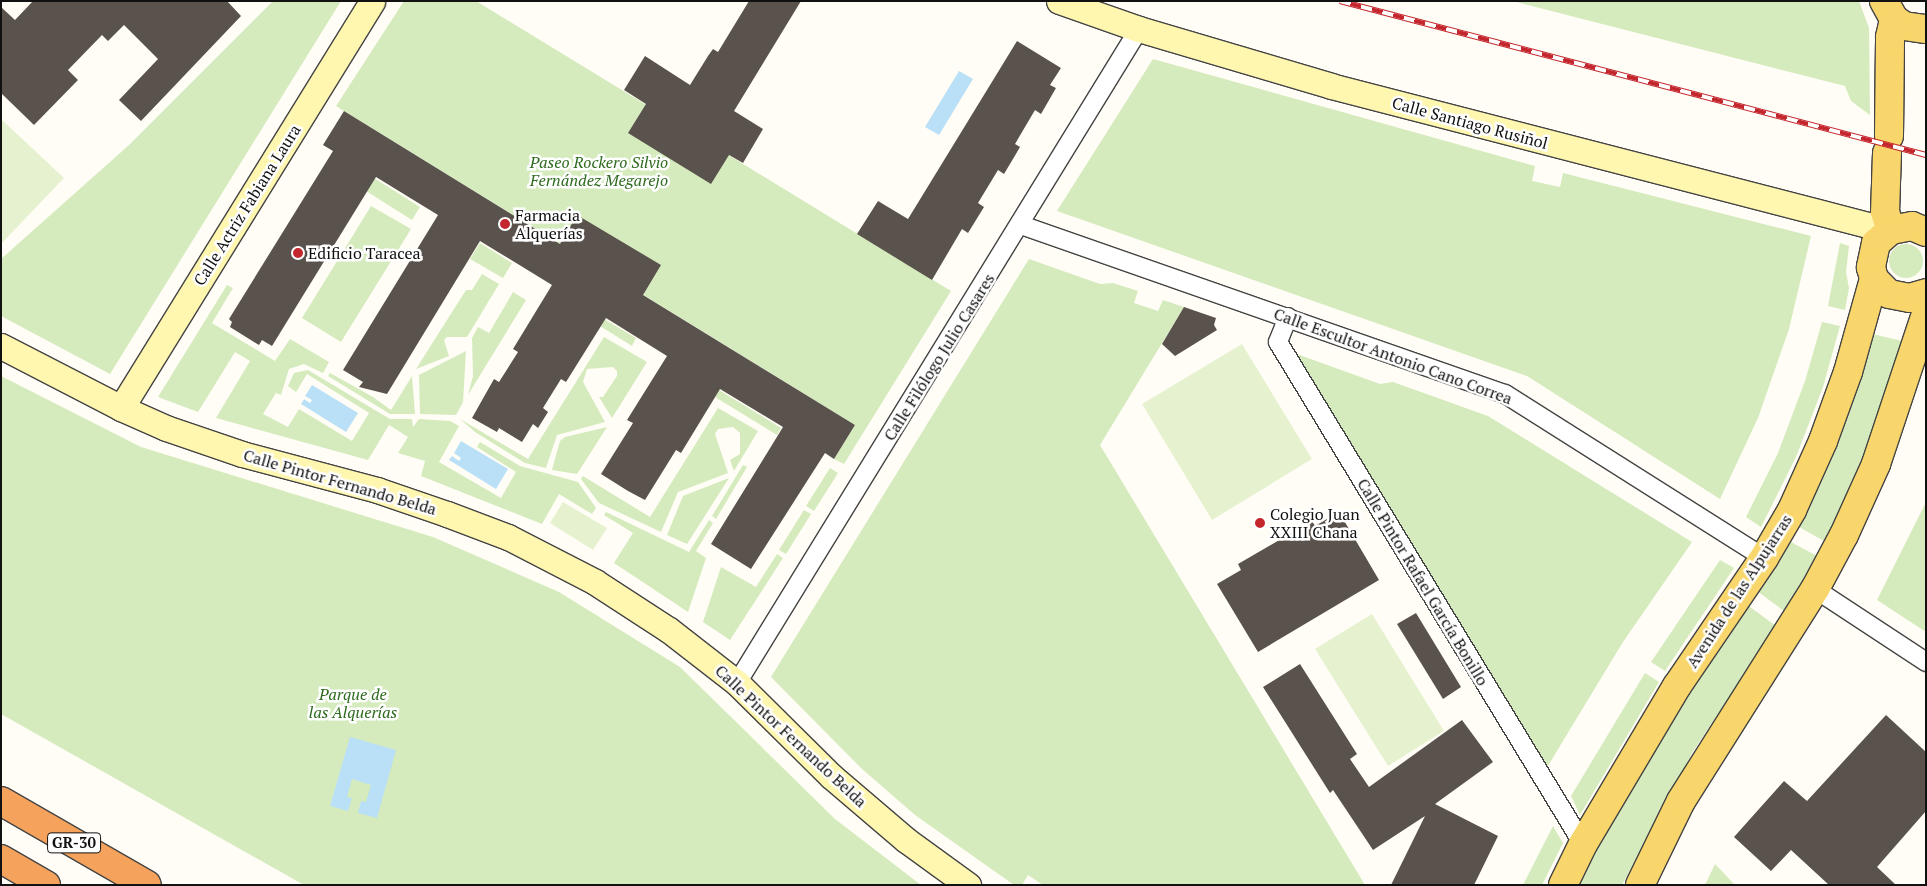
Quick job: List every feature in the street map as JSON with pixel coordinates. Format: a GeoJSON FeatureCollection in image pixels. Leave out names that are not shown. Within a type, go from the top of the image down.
{"type":"FeatureCollection","features":[{"type":"Feature","properties":{"kind":"highway","name":"GR-30"},"geometry":{"type":"LineString","coordinates":[[1,801],[147,885]]}},
{"type":"Feature","properties":{"kind":"highway"},"geometry":{"type":"LineString","coordinates":[[1,859],[46,885]]}},
{"type":"Feature","properties":{"kind":"main road"},"geometry":{"type":"LineString","coordinates":[[1889,10],[1909,28],[1926,29]]}},
{"type":"Feature","properties":{"kind":"main road"},"geometry":{"type":"LineString","coordinates":[[1888,232],[1884,212],[1888,145],[1889,10]]}},
{"type":"Feature","properties":{"kind":"main road"},"geometry":{"type":"LineString","coordinates":[[1926,232],[1912,226],[1888,232],[1871,254],[1874,279],[1889,294],[1899,298],[1926,293]]}},
{"type":"Feature","properties":{"kind":"main road","name":"Avenida de las Alpujarras"},"geometry":{"type":"LineString","coordinates":[[1563,885],[1583,844],[1677,686],[1764,558],[1792,510],[1823,441],[1848,372],[1874,279]]}},
{"type":"Feature","properties":{"kind":"main road"},"geometry":{"type":"LineString","coordinates":[[1640,885],[1681,801],[1815,589],[1844,535],[1876,464],[1926,314]]}},
{"type":"Feature","properties":{"kind":"street","name":"Calle Actriz Fabiana Laura"},"geometry":{"type":"LineString","coordinates":[[121,408],[372,1]]}},
{"type":"Feature","properties":{"kind":"street","name":"Calle Santiago Rusiñol"},"geometry":{"type":"LineString","coordinates":[[1059,1],[1139,29],[1331,86],[1868,225],[1888,232]]}},
{"type":"Feature","properties":{"kind":"street","name":"Calle Filólogo Julio Casares"},"geometry":{"type":"LineString","coordinates":[[737,684],[1021,225],[1139,29]]}},
{"type":"Feature","properties":{"kind":"street","name":"Calle Escultor Antonio Cano Correa"},"geometry":{"type":"LineString","coordinates":[[1021,225],[1505,394],[1764,558]]}},
{"type":"Feature","properties":{"kind":"street","name":"Calle Pintor Rafael García Bonillo"},"geometry":{"type":"LineString","coordinates":[[1288,317],[1278,342],[1583,844]]}},
{"type":"Feature","properties":{"kind":"street","name":"Calle Pintor Fernando Belda"},"geometry":{"type":"LineString","coordinates":[[1,346],[121,408],[242,454],[377,490],[508,537],[603,587],[669,630],[737,684],[831,776],[906,840],[968,885]]}},
{"type":"Feature","properties":{"kind":"street"},"geometry":{"type":"LineString","coordinates":[[1815,589],[1926,662]]}},
{"type":"Feature","properties":{"kind":"green space"},"geometry":{"type":"Polygon","coordinates":[[[273,1],[341,1],[110,374],[1,316],[1,259],[129,145],[273,1]]]}},
{"type":"Feature","properties":{"kind":"green space","name":"Paseo Rockero Silvio Fernández Megarejo"},"geometry":{"type":"Polygon","coordinates":[[[404,1],[476,1],[951,291],[844,464],[834,459],[855,425],[336,106],[404,1]]]}},
{"type":"Feature","properties":{"kind":"green space"},"geometry":{"type":"Polygon","coordinates":[[[1512,1],[1859,1],[1869,28],[1870,115],[1851,101],[1845,86],[1512,1]]]}},
{"type":"Feature","properties":{"kind":"green space"},"geometry":{"type":"Polygon","coordinates":[[[1153,59],[1535,166],[1532,181],[1560,187],[1563,173],[1811,236],[1789,329],[1758,418],[1720,499],[1527,376],[1057,211],[1153,59]]]}},
{"type":"Feature","properties":{"kind":"green space"},"geometry":{"type":"Polygon","coordinates":[[[1,119],[64,178],[1,244],[1,119]]]}},
{"type":"Feature","properties":{"kind":"green space"},"geometry":{"type":"Polygon","coordinates":[[[374,178],[420,207],[412,220],[366,191],[374,178]]]}},
{"type":"Feature","properties":{"kind":"green space"},"geometry":{"type":"Polygon","coordinates":[[[371,206],[411,229],[341,342],[302,318],[371,206]]]}},
{"type":"Feature","properties":{"kind":"green space"},"geometry":{"type":"Polygon","coordinates":[[[480,243],[512,263],[503,278],[470,259],[480,243]]]}},
{"type":"Feature","properties":{"kind":"green space"},"geometry":{"type":"Polygon","coordinates":[[[1840,243],[1849,246],[1846,272],[1849,288],[1845,310],[1828,306],[1840,243]]]}},
{"type":"Feature","properties":{"kind":"green space"},"geometry":{"type":"Polygon","coordinates":[[[1906,244],[1918,249],[1923,261],[1918,273],[1906,278],[1894,273],[1889,261],[1894,249],[1906,244]]]}},
{"type":"Feature","properties":{"kind":"green space"},"geometry":{"type":"Polygon","coordinates":[[[1029,259],[1100,284],[1113,283],[1138,291],[1134,303],[1158,311],[1163,300],[1184,307],[1100,445],[1365,885],[1043,885],[1028,875],[1022,885],[1014,885],[915,815],[862,769],[771,677],[1029,259]]]}},
{"type":"Feature","properties":{"kind":"green space"},"geometry":{"type":"Polygon","coordinates":[[[482,274],[499,284],[467,337],[447,337],[444,340],[449,356],[416,369],[466,290],[472,290],[482,274]]]}},
{"type":"Feature","properties":{"kind":"green space"},"geometry":{"type":"Polygon","coordinates":[[[227,285],[233,288],[212,323],[275,361],[290,339],[329,362],[323,373],[304,364],[289,369],[281,395],[276,393],[263,414],[288,427],[299,409],[352,441],[369,413],[307,374],[296,392],[288,386],[294,373],[308,370],[390,419],[412,419],[413,427],[419,419],[450,421],[459,426],[439,462],[501,498],[516,472],[477,447],[480,442],[520,466],[578,482],[596,508],[592,514],[559,494],[542,524],[421,476],[425,461],[398,453],[408,437],[389,425],[368,460],[216,418],[250,361],[235,352],[198,412],[158,397],[227,285]]]}},
{"type":"Feature","properties":{"kind":"green space"},"geometry":{"type":"Polygon","coordinates":[[[513,292],[526,300],[468,395],[473,376],[472,338],[478,327],[489,333],[513,292]]]}},
{"type":"Feature","properties":{"kind":"green space"},"geometry":{"type":"Polygon","coordinates":[[[604,319],[636,338],[632,346],[600,326],[604,319]]]}},
{"type":"Feature","properties":{"kind":"green space"},"geometry":{"type":"Polygon","coordinates":[[[1822,322],[1840,326],[1823,387],[1796,457],[1761,527],[1746,517],[1778,453],[1805,381],[1822,322]]]}},
{"type":"Feature","properties":{"kind":"green space"},"geometry":{"type":"Polygon","coordinates":[[[1873,334],[1902,341],[1863,462],[1826,542],[1799,527],[1834,453],[1873,334]]]}},
{"type":"Feature","properties":{"kind":"green space"},"geometry":{"type":"Polygon","coordinates":[[[604,337],[647,362],[612,418],[599,397],[603,397],[617,376],[617,371],[613,367],[587,369],[583,382],[605,422],[557,435],[546,468],[525,463],[475,432],[460,419],[528,459],[604,337]]]}},
{"type":"Feature","properties":{"kind":"green space"},"geometry":{"type":"Polygon","coordinates":[[[1242,344],[1312,459],[1212,520],[1142,404],[1242,344]]]}},
{"type":"Feature","properties":{"kind":"green space"},"geometry":{"type":"Polygon","coordinates":[[[466,351],[463,402],[456,415],[420,414],[419,375],[466,351]]]}},
{"type":"Feature","properties":{"kind":"green space"},"geometry":{"type":"Polygon","coordinates":[[[1294,353],[1380,384],[1393,382],[1488,416],[1692,542],[1623,642],[1546,769],[1294,353]]]}},
{"type":"Feature","properties":{"kind":"green space"},"geometry":{"type":"Polygon","coordinates":[[[330,373],[373,397],[391,410],[412,376],[415,414],[390,414],[328,376],[330,373]]]}},
{"type":"Feature","properties":{"kind":"green space","name":"Parque de las Alquerías"},"geometry":{"type":"Polygon","coordinates":[[[1,376],[141,447],[433,537],[559,592],[680,667],[835,819],[921,885],[304,885],[1,714],[1,376]]]}},
{"type":"Feature","properties":{"kind":"green space"},"geometry":{"type":"Polygon","coordinates":[[[719,390],[781,428],[777,435],[715,397],[719,390]]]}},
{"type":"Feature","properties":{"kind":"green space"},"geometry":{"type":"Polygon","coordinates":[[[718,408],[758,431],[734,471],[730,460],[740,454],[740,433],[733,427],[718,429],[715,434],[728,473],[678,492],[661,532],[599,503],[581,479],[583,476],[650,517],[718,408]]]}},
{"type":"Feature","properties":{"kind":"green space"},"geometry":{"type":"Polygon","coordinates":[[[607,427],[577,474],[552,470],[560,441],[565,437],[607,427]]]}},
{"type":"Feature","properties":{"kind":"green space"},"geometry":{"type":"Polygon","coordinates":[[[743,465],[747,467],[716,519],[712,516],[743,465]]]}},
{"type":"Feature","properties":{"kind":"green space"},"geometry":{"type":"Polygon","coordinates":[[[830,468],[838,473],[814,511],[806,506],[830,468]]]}},
{"type":"Feature","properties":{"kind":"green space"},"geometry":{"type":"Polygon","coordinates":[[[729,478],[687,544],[667,535],[683,496],[729,478]]]}},
{"type":"Feature","properties":{"kind":"green space"},"geometry":{"type":"Polygon","coordinates":[[[563,502],[607,528],[593,550],[550,523],[563,502]]]}},
{"type":"Feature","properties":{"kind":"green space"},"geometry":{"type":"Polygon","coordinates":[[[1926,502],[1926,632],[1877,600],[1926,502]]]}},
{"type":"Feature","properties":{"kind":"green space"},"geometry":{"type":"Polygon","coordinates":[[[804,510],[811,514],[786,554],[779,550],[804,510]]]}},
{"type":"Feature","properties":{"kind":"green space"},"geometry":{"type":"Polygon","coordinates":[[[606,512],[689,552],[709,520],[713,523],[696,551],[706,558],[688,612],[614,563],[633,533],[604,515],[606,512]]]}},
{"type":"Feature","properties":{"kind":"green space"},"geometry":{"type":"Polygon","coordinates":[[[1791,542],[1817,556],[1784,611],[1757,591],[1791,542]]]}},
{"type":"Feature","properties":{"kind":"green space"},"geometry":{"type":"Polygon","coordinates":[[[777,554],[783,558],[730,640],[703,622],[721,567],[756,587],[777,554]]]}},
{"type":"Feature","properties":{"kind":"green space"},"geometry":{"type":"Polygon","coordinates":[[[1720,560],[1734,568],[1665,671],[1651,662],[1720,560]]]}},
{"type":"Feature","properties":{"kind":"green space"},"geometry":{"type":"Polygon","coordinates":[[[1746,604],[1776,626],[1692,753],[1622,885],[1576,885],[1703,670],[1746,604]]]}},
{"type":"Feature","properties":{"kind":"green space"},"geometry":{"type":"Polygon","coordinates":[[[1372,614],[1444,731],[1388,766],[1315,649],[1372,614]]]}},
{"type":"Feature","properties":{"kind":"green space"},"geometry":{"type":"Polygon","coordinates":[[[1645,673],[1659,682],[1580,815],[1571,796],[1645,673]]]}},
{"type":"Feature","properties":{"kind":"green space"},"geometry":{"type":"Polygon","coordinates":[[[1553,826],[1563,843],[1542,885],[1523,885],[1553,826]]]}},
{"type":"Feature","properties":{"kind":"green space"},"geometry":{"type":"Polygon","coordinates":[[[1715,864],[1735,885],[1705,885],[1715,864]]]}},
{"type":"Feature","properties":{"kind":"water"},"geometry":{"type":"Polygon","coordinates":[[[959,71],[973,79],[939,135],[925,127],[959,71]]]}},
{"type":"Feature","properties":{"kind":"water"},"geometry":{"type":"Polygon","coordinates":[[[312,385],[358,413],[346,432],[301,404],[304,399],[310,403],[312,400],[305,396],[312,385]]]}},
{"type":"Feature","properties":{"kind":"water"},"geometry":{"type":"Polygon","coordinates":[[[461,441],[508,469],[496,489],[449,460],[452,456],[459,461],[461,458],[454,453],[461,441]]]}},
{"type":"Feature","properties":{"kind":"water"},"geometry":{"type":"Polygon","coordinates":[[[350,737],[396,750],[377,818],[358,813],[361,801],[366,802],[371,785],[352,779],[347,797],[352,798],[348,811],[330,806],[350,737]]]}},
{"type":"Feature","properties":{"kind":"building"},"geometry":{"type":"Polygon","coordinates":[[[33,1],[227,1],[241,16],[141,121],[119,100],[158,59],[124,25],[108,41],[102,35],[68,70],[78,80],[34,125],[1,93],[1,7],[15,20],[33,1]]]}},
{"type":"Feature","properties":{"kind":"building"},"geometry":{"type":"Polygon","coordinates":[[[749,1],[801,1],[734,111],[763,129],[743,163],[729,155],[711,184],[628,133],[646,104],[624,90],[645,56],[690,85],[713,49],[718,52],[749,1]]]}},
{"type":"Feature","properties":{"kind":"building"},"geometry":{"type":"Polygon","coordinates":[[[1017,41],[1061,68],[1050,85],[1056,88],[1041,114],[1035,110],[1015,144],[1020,147],[1004,174],[998,170],[978,203],[984,207],[968,233],[962,229],[932,280],[857,234],[878,201],[908,219],[1017,41]]]}},
{"type":"Feature","properties":{"kind":"building"},"geometry":{"type":"Polygon","coordinates":[[[344,111],[560,244],[577,215],[661,265],[643,295],[855,425],[834,459],[825,453],[751,569],[711,544],[783,427],[720,389],[681,453],[676,450],[645,500],[628,491],[601,474],[633,423],[627,420],[667,356],[606,318],[566,382],[561,379],[543,408],[548,412],[538,428],[533,424],[522,442],[499,428],[497,432],[472,418],[494,379],[499,382],[518,352],[513,349],[552,285],[480,241],[387,394],[359,387],[363,382],[343,370],[438,215],[376,177],[272,346],[262,340],[259,345],[230,327],[232,322],[229,319],[333,151],[323,145],[344,111]]]}},
{"type":"Feature","properties":{"kind":"building"},"geometry":{"type":"Polygon","coordinates":[[[1184,307],[1216,318],[1214,325],[1217,330],[1175,356],[1162,344],[1184,307]]]}},
{"type":"Feature","properties":{"kind":"building"},"geometry":{"type":"Polygon","coordinates":[[[1339,512],[1379,580],[1258,652],[1217,584],[1241,570],[1238,564],[1312,521],[1315,526],[1339,512]]]}},
{"type":"Feature","properties":{"kind":"building"},"geometry":{"type":"Polygon","coordinates":[[[1416,613],[1461,687],[1443,699],[1397,624],[1416,613]]]}},
{"type":"Feature","properties":{"kind":"building"},"geometry":{"type":"Polygon","coordinates":[[[1300,664],[1357,754],[1350,759],[1369,787],[1462,720],[1493,762],[1435,804],[1498,836],[1474,885],[1391,885],[1425,816],[1373,850],[1333,790],[1330,793],[1263,687],[1300,664]]]}},
{"type":"Feature","properties":{"kind":"building"},"geometry":{"type":"Polygon","coordinates":[[[1886,715],[1926,752],[1926,811],[1877,867],[1896,885],[1829,885],[1791,850],[1771,871],[1734,837],[1784,781],[1807,801],[1886,715]]]}},
{"type":"Feature","properties":{"kind":"railway"},"geometry":{"type":"LineString","coordinates":[[1340,1],[1926,155]]}},
{"type":"Feature","properties":{"kind":"place","name":"Farmacia Alquerías"},"geometry":{"type":"Point","coordinates":[505,224]}},
{"type":"Feature","properties":{"kind":"place","name":"Edificio Taracea"},"geometry":{"type":"Point","coordinates":[298,253]}},
{"type":"Feature","properties":{"kind":"place","name":"Colegio Juan XXIII Chana"},"geometry":{"type":"Point","coordinates":[1260,523]}}]}
